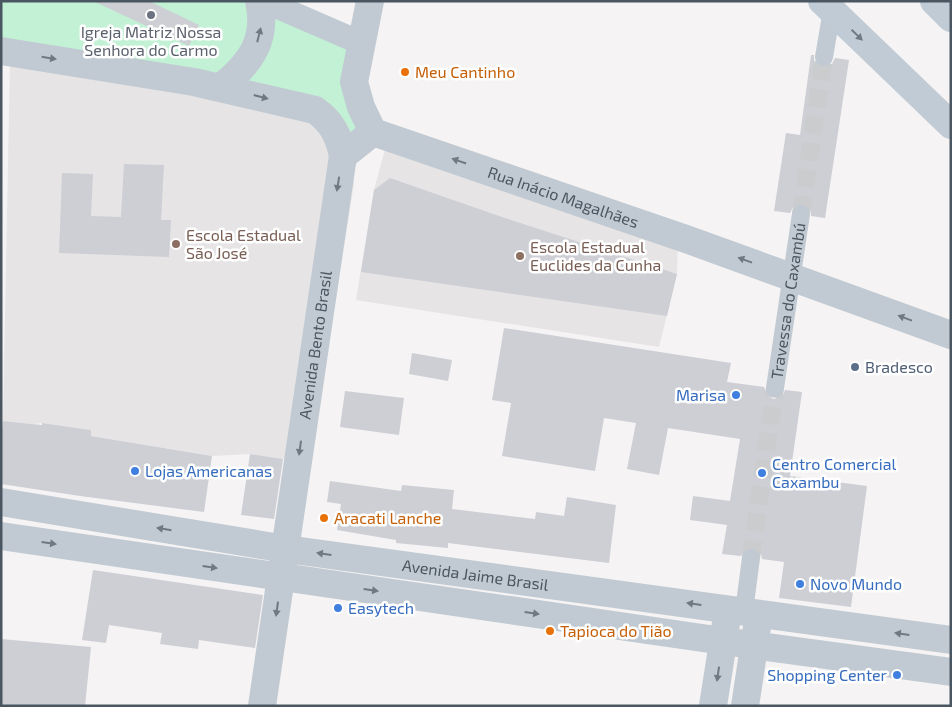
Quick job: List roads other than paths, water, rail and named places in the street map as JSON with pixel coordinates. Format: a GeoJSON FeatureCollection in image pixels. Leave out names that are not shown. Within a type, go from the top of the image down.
{"type":"FeatureCollection","features":[{"type":"Feature","properties":{"kind":"main road"},"geometry":{"type":"LineString","coordinates":[[934,1],[951,18]]}},
{"type":"Feature","properties":{"kind":"main road"},"geometry":{"type":"LineString","coordinates":[[827,6],[951,125]]}},
{"type":"Feature","properties":{"kind":"street"},"geometry":{"type":"LineString","coordinates":[[221,87],[238,74],[253,55],[261,33],[262,14],[259,1]]}},
{"type":"Feature","properties":{"kind":"street"},"geometry":{"type":"LineString","coordinates":[[264,1],[361,43]]}},
{"type":"Feature","properties":{"kind":"street"},"geometry":{"type":"LineString","coordinates":[[1,51],[221,87],[315,110],[329,108],[346,94],[354,82],[370,1]]}},
{"type":"Feature","properties":{"kind":"street"},"geometry":{"type":"LineString","coordinates":[[824,57],[827,6]]}},
{"type":"Feature","properties":{"kind":"street"},"geometry":{"type":"LineString","coordinates":[[315,110],[327,119],[333,127],[343,156],[373,132],[354,82]]}},
{"type":"Feature","properties":{"kind":"street","name":"Rua Inácio Magalhães"},"geometry":{"type":"LineString","coordinates":[[373,132],[686,238],[951,334]]}},
{"type":"Feature","properties":{"kind":"street","name":"Avenida Bento Brasil"},"geometry":{"type":"LineString","coordinates":[[262,706],[343,156]]}},
{"type":"Feature","properties":{"kind":"street","name":"Travessa do Caxambú"},"geometry":{"type":"LineString","coordinates":[[775,388],[801,214]]}},
{"type":"Feature","properties":{"kind":"street","name":"Avenida Jaime Brasil"},"geometry":{"type":"LineString","coordinates":[[1,502],[286,549],[951,640]]}},
{"type":"Feature","properties":{"kind":"street","name":"Avenida Jaime Brasil"},"geometry":{"type":"LineString","coordinates":[[1,536],[754,646],[951,672]]}},
{"type":"Feature","properties":{"kind":"street"},"geometry":{"type":"LineString","coordinates":[[745,706],[754,646],[744,611],[751,558]]}},
{"type":"Feature","properties":{"kind":"street"},"geometry":{"type":"LineString","coordinates":[[713,706],[723,641],[744,611]]}},
{"type":"Feature","properties":{"kind":"tunnel"},"geometry":{"type":"LineString","coordinates":[[801,214],[824,57]]}},
{"type":"Feature","properties":{"kind":"tunnel"},"geometry":{"type":"LineString","coordinates":[[751,558],[775,388]]}},
{"type":"Feature","properties":{"kind":"place","name":"Igreja Matriz Nossa Senhora do Carmo"},"geometry":{"type":"Point","coordinates":[151,15]}},
{"type":"Feature","properties":{"kind":"place","name":"Meu Cantinho"},"geometry":{"type":"Point","coordinates":[405,72]}},
{"type":"Feature","properties":{"kind":"place","name":"Escola Estadual São José"},"geometry":{"type":"Point","coordinates":[176,244]}},
{"type":"Feature","properties":{"kind":"place","name":"Escola Estadual Euclides da Cunha"},"geometry":{"type":"Point","coordinates":[520,256]}},
{"type":"Feature","properties":{"kind":"place","name":"Bradesco"},"geometry":{"type":"Point","coordinates":[855,367]}},
{"type":"Feature","properties":{"kind":"place","name":"Marisa"},"geometry":{"type":"Point","coordinates":[736,395]}},
{"type":"Feature","properties":{"kind":"place","name":"Lojas Americanas"},"geometry":{"type":"Point","coordinates":[135,471]}},
{"type":"Feature","properties":{"kind":"place","name":"Centro Comercial Caxambu"},"geometry":{"type":"Point","coordinates":[762,473]}},
{"type":"Feature","properties":{"kind":"place","name":"Aracati Lanche"},"geometry":{"type":"Point","coordinates":[324,518]}},
{"type":"Feature","properties":{"kind":"place","name":"Novo Mundo"},"geometry":{"type":"Point","coordinates":[800,584]}},
{"type":"Feature","properties":{"kind":"place","name":"Easytech"},"geometry":{"type":"Point","coordinates":[338,608]}},
{"type":"Feature","properties":{"kind":"place","name":"Tapioca do Tião"},"geometry":{"type":"Point","coordinates":[550,631]}},
{"type":"Feature","properties":{"kind":"place","name":"Shopping Center"},"geometry":{"type":"Point","coordinates":[897,675]}}]}
